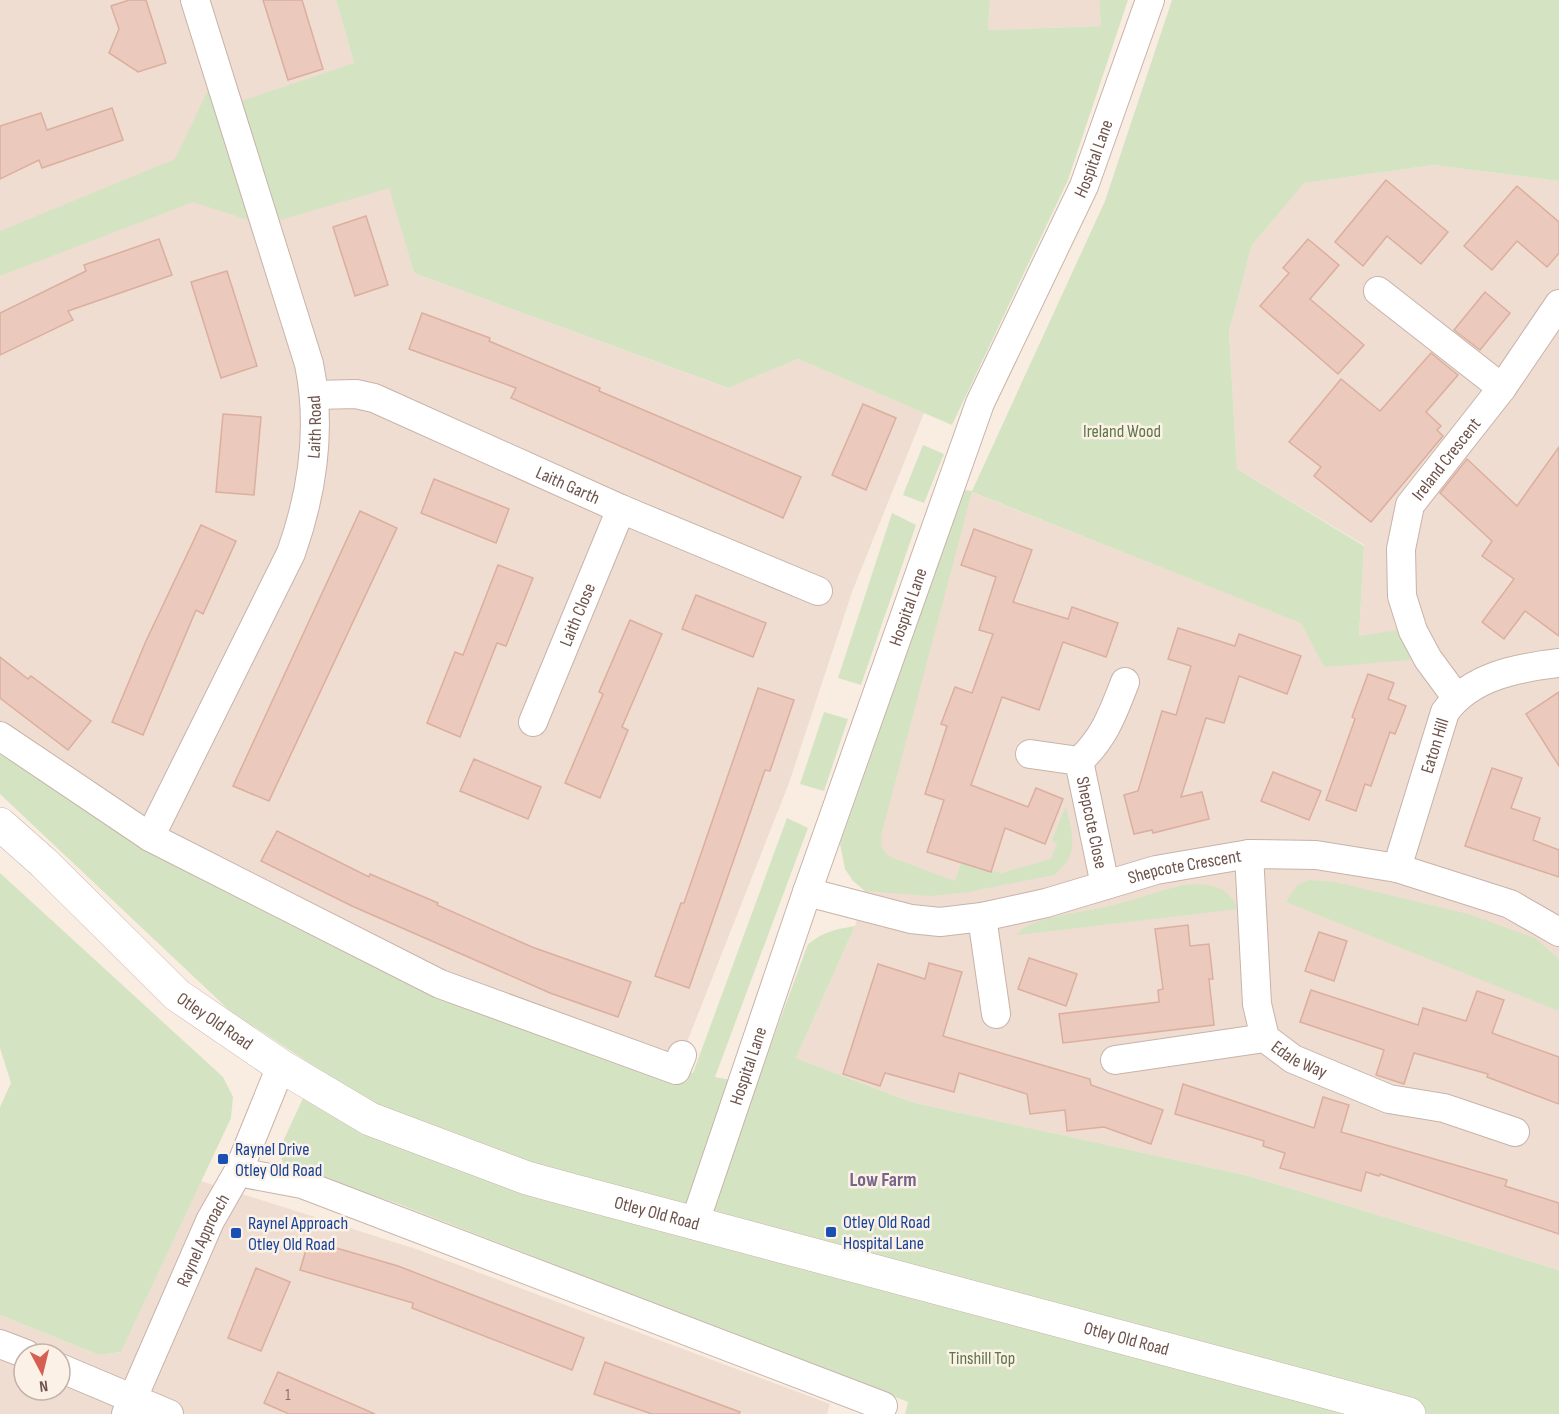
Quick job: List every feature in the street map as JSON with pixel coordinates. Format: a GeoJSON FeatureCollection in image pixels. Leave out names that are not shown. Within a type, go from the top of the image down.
{"type":"FeatureCollection","features":[{"type":"Feature","properties":{"kind":"street","name":"Laith Road"},"geometry":{"type":"LineString","coordinates":[[150,837],[291,553],[301,524],[312,477],[317,422],[309,364],[195,0]]}},
{"type":"Feature","properties":{"kind":"street","name":"Hospital Lane"},"geometry":{"type":"LineString","coordinates":[[694,1224],[807,892],[980,403],[1084,186],[1150,0]]}},
{"type":"Feature","properties":{"kind":"street"},"geometry":{"type":"LineString","coordinates":[[1378,291],[1502,388]]}},
{"type":"Feature","properties":{"kind":"street","name":"Ireland Crescent"},"geometry":{"type":"LineString","coordinates":[[1456,697],[1428,659],[1413,631],[1402,596],[1401,549],[1410,505],[1502,388],[1559,303]]}},
{"type":"Feature","properties":{"kind":"street","name":"Laith Garth"},"geometry":{"type":"LineString","coordinates":[[315,395],[356,394],[374,398],[621,508],[818,591]]}},
{"type":"Feature","properties":{"kind":"street","name":"Laith Close"},"geometry":{"type":"LineString","coordinates":[[533,722],[621,508]]}},
{"type":"Feature","properties":{"kind":"street","name":"Eaton Hill"},"geometry":{"type":"LineString","coordinates":[[1397,868],[1445,712],[1456,697],[1494,676],[1559,663]]}},
{"type":"Feature","properties":{"kind":"street","name":"Shepcote Close"},"geometry":{"type":"LineString","coordinates":[[1030,754],[1079,761],[1095,747],[1109,725],[1125,682]]}},
{"type":"Feature","properties":{"kind":"street"},"geometry":{"type":"LineString","coordinates":[[0,736],[150,837],[440,984],[676,1071],[682,1055]]}},
{"type":"Feature","properties":{"kind":"street","name":"Shepcote Close"},"geometry":{"type":"LineString","coordinates":[[1079,761],[1105,885]]}},
{"type":"Feature","properties":{"kind":"street","name":"Otley Old Road"},"geometry":{"type":"LineString","coordinates":[[0,824],[44,863],[177,995],[281,1066],[370,1119],[527,1178],[1408,1414]]}},
{"type":"Feature","properties":{"kind":"street","name":"Shepcote Crescent"},"geometry":{"type":"LineString","coordinates":[[807,892],[911,919],[940,922],[1046,903],[1156,870],[1249,854],[1316,855],[1397,868],[1510,904],[1559,932]]}},
{"type":"Feature","properties":{"kind":"street","name":"Edale Way"},"geometry":{"type":"LineString","coordinates":[[1249,854],[1257,1004],[1265,1038],[1293,1059],[1389,1100],[1444,1108],[1515,1132]]}},
{"type":"Feature","properties":{"kind":"street"},"geometry":{"type":"LineString","coordinates":[[982,916],[996,1014]]}},
{"type":"Feature","properties":{"kind":"street"},"geometry":{"type":"LineString","coordinates":[[1115,1060],[1265,1038]]}},
{"type":"Feature","properties":{"kind":"street","name":"Raynel Approach"},"geometry":{"type":"LineString","coordinates":[[129,1406],[210,1221],[238,1172],[281,1066]]}},
{"type":"Feature","properties":{"kind":"street"},"geometry":{"type":"LineString","coordinates":[[238,1172],[302,1184],[883,1406]]}},
{"type":"Feature","properties":{"kind":"street"},"geometry":{"type":"LineString","coordinates":[[72,1375],[129,1406],[169,1414]]}},
{"type":"Feature","properties":{"kind":"shaded area"},"geometry":{"type":"Polygon","coordinates":[[[0,0],[336,0],[414,273],[727,388],[798,359],[924,413],[852,592],[789,783],[676,1070],[440,984],[0,736],[0,0]]]}},
{"type":"Feature","properties":{"kind":"shaded area"},"geometry":{"type":"Polygon","coordinates":[[[990,0],[1099,0],[1101,26],[988,30],[990,0]]]}},
{"type":"Feature","properties":{"kind":"shaded area"},"geometry":{"type":"Polygon","coordinates":[[[1434,165],[1559,181],[1559,1270],[1249,1176],[911,1102],[796,1058],[855,926],[971,492],[1302,623],[1324,667],[1359,637],[1364,545],[1237,469],[1229,332],[1252,245],[1303,183],[1434,165]]]}},
{"type":"Feature","properties":{"kind":"shaded area"},"geometry":{"type":"Polygon","coordinates":[[[201,1181],[416,1249],[830,1404],[827,1414],[0,1414],[0,1315],[67,1342],[12,1342],[12,1402],[72,1402],[72,1344],[99,1355],[121,1352],[201,1181]]]}},
{"type":"Feature","properties":{"kind":"green space"},"geometry":{"type":"Polygon","coordinates":[[[336,0],[990,0],[988,30],[1101,26],[1099,0],[1128,0],[1068,180],[952,425],[798,359],[728,388],[414,273],[389,188],[264,225],[193,202],[0,276],[0,231],[175,159],[216,73],[227,106],[354,63],[336,0]]]}},
{"type":"Feature","properties":{"kind":"green space","name":"Ireland Wood"},"geometry":{"type":"Polygon","coordinates":[[[1172,0],[1559,0],[1559,181],[1434,165],[1304,183],[1252,245],[1229,332],[1237,469],[1364,546],[1359,636],[1406,629],[1410,660],[1324,667],[1301,623],[972,492],[881,836],[882,847],[893,858],[955,881],[961,863],[1001,873],[1051,859],[1057,844],[1052,840],[1066,806],[1072,835],[1071,852],[1063,867],[1054,875],[968,892],[931,896],[865,891],[853,881],[845,869],[840,844],[964,490],[972,491],[1105,201],[1172,0]]]}},
{"type":"Feature","properties":{"kind":"green space"},"geometry":{"type":"Polygon","coordinates":[[[923,445],[944,454],[924,503],[903,495],[923,445]]]}},
{"type":"Feature","properties":{"kind":"green space"},"geometry":{"type":"Polygon","coordinates":[[[892,513],[916,525],[861,685],[838,678],[892,513]]]}},
{"type":"Feature","properties":{"kind":"green space"},"geometry":{"type":"Polygon","coordinates":[[[824,712],[848,719],[824,791],[800,784],[824,712]]]}},
{"type":"Feature","properties":{"kind":"green space","name":"Tinshill Top"},"geometry":{"type":"Polygon","coordinates":[[[0,736],[440,984],[676,1070],[693,1073],[787,818],[808,828],[715,1077],[756,1085],[808,944],[830,932],[855,926],[796,1058],[911,1102],[1249,1176],[1559,1270],[1559,1414],[905,1414],[908,1402],[396,1203],[286,1168],[278,1152],[317,1068],[229,1010],[0,794],[0,736]]]}},
{"type":"Feature","properties":{"kind":"green space"},"geometry":{"type":"Polygon","coordinates":[[[0,873],[223,1077],[233,1097],[231,1118],[121,1352],[99,1355],[72,1344],[72,1342],[67,1342],[0,1315],[0,1107],[11,1083],[0,1048],[0,873]]]}},
{"type":"Feature","properties":{"kind":"green space"},"geometry":{"type":"Polygon","coordinates":[[[1309,880],[1335,882],[1468,914],[1535,938],[1559,959],[1559,1011],[1286,902],[1297,885],[1309,880]]]}},
{"type":"Feature","properties":{"kind":"green space"},"geometry":{"type":"Polygon","coordinates":[[[1183,885],[1208,885],[1222,890],[1228,894],[1238,909],[1017,935],[1034,923],[1046,919],[1110,906],[1183,885]]]}},
{"type":"Feature","properties":{"kind":"building"},"geometry":{"type":"Polygon","coordinates":[[[129,0],[146,0],[166,63],[138,72],[109,53],[119,29],[111,6],[129,0]]]}},
{"type":"Feature","properties":{"kind":"building"},"geometry":{"type":"Polygon","coordinates":[[[263,0],[302,0],[323,69],[288,80],[263,0]]]}},
{"type":"Feature","properties":{"kind":"building"},"geometry":{"type":"Polygon","coordinates":[[[112,108],[123,140],[42,168],[39,160],[0,179],[0,126],[41,113],[47,130],[112,108]]]}},
{"type":"Feature","properties":{"kind":"building"},"geometry":{"type":"Polygon","coordinates":[[[1386,180],[1448,232],[1421,264],[1387,236],[1363,266],[1335,242],[1386,180]]]}},
{"type":"Feature","properties":{"kind":"building"},"geometry":{"type":"Polygon","coordinates":[[[1517,186],[1559,222],[1559,253],[1547,267],[1517,241],[1492,270],[1464,246],[1517,186]]]}},
{"type":"Feature","properties":{"kind":"building"},"geometry":{"type":"Polygon","coordinates":[[[366,216],[388,285],[355,296],[333,227],[366,216]]]}},
{"type":"Feature","properties":{"kind":"building"},"geometry":{"type":"Polygon","coordinates":[[[159,239],[172,275],[68,311],[73,320],[0,355],[0,313],[86,271],[84,265],[159,239]]]}},
{"type":"Feature","properties":{"kind":"building"},"geometry":{"type":"Polygon","coordinates":[[[1308,239],[1339,265],[1310,299],[1364,345],[1338,374],[1260,306],[1289,273],[1283,268],[1308,239]]]}},
{"type":"Feature","properties":{"kind":"building"},"geometry":{"type":"Polygon","coordinates":[[[227,271],[257,366],[221,378],[191,282],[227,271]]]}},
{"type":"Feature","properties":{"kind":"building"},"geometry":{"type":"Polygon","coordinates":[[[1485,292],[1510,313],[1480,350],[1454,330],[1485,292]]]}},
{"type":"Feature","properties":{"kind":"building"},"geometry":{"type":"Polygon","coordinates":[[[422,313],[490,338],[489,341],[600,388],[599,391],[801,477],[783,518],[511,398],[516,388],[409,349],[422,313]]]}},
{"type":"Feature","properties":{"kind":"building"},"geometry":{"type":"Polygon","coordinates":[[[1431,353],[1458,375],[1426,412],[1441,426],[1437,430],[1443,436],[1371,522],[1314,476],[1321,467],[1289,442],[1341,379],[1380,411],[1431,353]]]}},
{"type":"Feature","properties":{"kind":"building"},"geometry":{"type":"Polygon","coordinates":[[[863,404],[896,418],[866,490],[832,475],[863,404]]]}},
{"type":"Feature","properties":{"kind":"building"},"geometry":{"type":"Polygon","coordinates":[[[223,414],[261,417],[254,495],[216,492],[223,414]]]}},
{"type":"Feature","properties":{"kind":"building"},"geometry":{"type":"Polygon","coordinates":[[[1559,447],[1559,636],[1525,611],[1504,639],[1482,622],[1514,579],[1482,556],[1492,541],[1440,493],[1467,459],[1517,506],[1559,447]]]}},
{"type":"Feature","properties":{"kind":"building"},"geometry":{"type":"Polygon","coordinates":[[[434,479],[509,509],[496,543],[421,513],[434,479]]]}},
{"type":"Feature","properties":{"kind":"building"},"geometry":{"type":"Polygon","coordinates":[[[360,511],[397,528],[269,801],[233,786],[360,511]]]}},
{"type":"Feature","properties":{"kind":"building"},"geometry":{"type":"Polygon","coordinates":[[[201,525],[236,541],[203,614],[196,610],[143,735],[112,722],[146,641],[201,525]]]}},
{"type":"Feature","properties":{"kind":"building"},"geometry":{"type":"Polygon","coordinates":[[[974,529],[1032,550],[1013,602],[1068,619],[1072,607],[1118,623],[1106,657],[1063,642],[1039,710],[1002,697],[971,785],[1028,807],[1036,788],[1063,799],[1045,844],[1005,828],[991,872],[927,852],[944,800],[925,794],[947,726],[941,724],[955,687],[972,693],[993,634],[979,630],[996,577],[961,565],[974,529]]]}},
{"type":"Feature","properties":{"kind":"building"},"geometry":{"type":"Polygon","coordinates":[[[498,565],[533,578],[506,646],[497,643],[460,737],[427,723],[455,652],[463,655],[498,565]]]}},
{"type":"Feature","properties":{"kind":"building"},"geometry":{"type":"Polygon","coordinates":[[[696,595],[766,623],[753,657],[682,629],[696,595]]]}},
{"type":"Feature","properties":{"kind":"building"},"geometry":{"type":"Polygon","coordinates":[[[630,620],[662,634],[622,727],[628,730],[600,798],[565,783],[603,694],[599,692],[630,620]]]}},
{"type":"Feature","properties":{"kind":"building"},"geometry":{"type":"Polygon","coordinates":[[[1178,628],[1235,646],[1239,634],[1301,656],[1287,694],[1239,676],[1224,723],[1206,718],[1181,797],[1202,792],[1209,819],[1153,833],[1152,830],[1134,834],[1124,795],[1138,791],[1162,711],[1176,715],[1191,666],[1168,659],[1178,628]]]}},
{"type":"Feature","properties":{"kind":"building"},"geometry":{"type":"Polygon","coordinates":[[[0,657],[28,679],[31,676],[91,721],[68,750],[0,698],[0,657]]]}},
{"type":"Feature","properties":{"kind":"building"},"geometry":{"type":"Polygon","coordinates":[[[1368,674],[1394,683],[1388,699],[1406,706],[1395,734],[1390,732],[1371,786],[1365,784],[1356,811],[1326,800],[1355,719],[1352,717],[1368,674]]]}},
{"type":"Feature","properties":{"kind":"building"},"geometry":{"type":"Polygon","coordinates":[[[758,688],[794,700],[770,771],[765,770],[689,988],[655,976],[681,903],[684,903],[758,688]]]}},
{"type":"Feature","properties":{"kind":"building"},"geometry":{"type":"Polygon","coordinates":[[[1559,692],[1559,766],[1526,714],[1559,692]]]}},
{"type":"Feature","properties":{"kind":"building"},"geometry":{"type":"Polygon","coordinates":[[[474,759],[541,787],[528,819],[460,791],[474,759]]]}},
{"type":"Feature","properties":{"kind":"building"},"geometry":{"type":"Polygon","coordinates":[[[1492,768],[1522,778],[1511,808],[1540,818],[1533,840],[1559,850],[1559,877],[1465,846],[1492,768]]]}},
{"type":"Feature","properties":{"kind":"building"},"geometry":{"type":"Polygon","coordinates":[[[1273,772],[1321,791],[1309,820],[1261,801],[1273,772]]]}},
{"type":"Feature","properties":{"kind":"building"},"geometry":{"type":"Polygon","coordinates":[[[277,831],[369,877],[370,874],[438,903],[437,905],[532,947],[631,982],[618,1017],[550,993],[352,906],[261,861],[277,831]]]}},
{"type":"Feature","properties":{"kind":"building"},"geometry":{"type":"Polygon","coordinates":[[[1188,925],[1190,946],[1209,944],[1213,979],[1209,979],[1214,1025],[1063,1043],[1059,1014],[1159,1002],[1158,990],[1163,989],[1155,929],[1188,925]]]}},
{"type":"Feature","properties":{"kind":"building"},"geometry":{"type":"Polygon","coordinates":[[[1319,932],[1347,941],[1334,981],[1305,971],[1319,932]]]}},
{"type":"Feature","properties":{"kind":"building"},"geometry":{"type":"Polygon","coordinates":[[[1029,958],[1077,974],[1066,1006],[1018,989],[1029,958]]]}},
{"type":"Feature","properties":{"kind":"building"},"geometry":{"type":"Polygon","coordinates":[[[929,963],[962,972],[943,1036],[1090,1079],[1091,1085],[1163,1110],[1151,1144],[1104,1127],[1067,1131],[1065,1110],[1030,1114],[1027,1094],[959,1073],[954,1092],[885,1073],[880,1086],[843,1074],[878,964],[925,979],[929,963]]]}},
{"type":"Feature","properties":{"kind":"building"},"geometry":{"type":"Polygon","coordinates":[[[1311,990],[1418,1025],[1423,1008],[1466,1021],[1477,991],[1504,1000],[1492,1033],[1559,1057],[1559,1104],[1487,1077],[1488,1074],[1414,1053],[1404,1084],[1376,1075],[1384,1050],[1300,1022],[1311,990]]]}},
{"type":"Feature","properties":{"kind":"building"},"geometry":{"type":"Polygon","coordinates":[[[1183,1084],[1314,1128],[1323,1097],[1349,1105],[1341,1132],[1507,1180],[1505,1186],[1559,1203],[1559,1234],[1380,1174],[1379,1176],[1366,1172],[1361,1191],[1280,1168],[1285,1153],[1263,1146],[1264,1141],[1175,1114],[1183,1084]]]}},
{"type":"Feature","properties":{"kind":"building"},"geometry":{"type":"Polygon","coordinates":[[[309,1240],[398,1266],[584,1338],[572,1370],[412,1308],[413,1303],[300,1270],[309,1240]]]}},
{"type":"Feature","properties":{"kind":"building"},"geometry":{"type":"Polygon","coordinates":[[[256,1268],[290,1282],[261,1351],[228,1338],[256,1268]]]}},
{"type":"Feature","properties":{"kind":"building"},"geometry":{"type":"Polygon","coordinates":[[[605,1362],[740,1412],[739,1414],[652,1414],[594,1394],[605,1362]]]}},
{"type":"Feature","properties":{"kind":"building"},"geometry":{"type":"Polygon","coordinates":[[[278,1372],[375,1414],[289,1414],[264,1403],[278,1372]]]}},
{"type":"Feature","properties":{"kind":"place","name":"Raynel Drive Otley Old Road"},"geometry":{"type":"Point","coordinates":[223,1159]}},
{"type":"Feature","properties":{"kind":"place","name":"Otley Old Road Hospital Lane"},"geometry":{"type":"Point","coordinates":[831,1232]}},
{"type":"Feature","properties":{"kind":"place","name":"Raynel Approach Otley Old Road"},"geometry":{"type":"Point","coordinates":[236,1233]}},
{"type":"Feature","properties":{"kind":"district","name":"Low Farm"},"geometry":{"type":"Point","coordinates":[883,1179]}}]}
